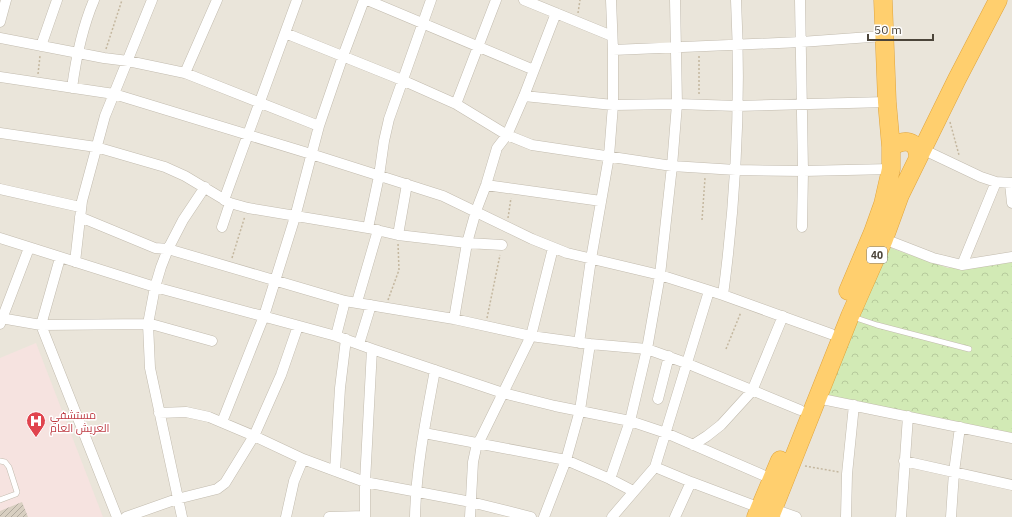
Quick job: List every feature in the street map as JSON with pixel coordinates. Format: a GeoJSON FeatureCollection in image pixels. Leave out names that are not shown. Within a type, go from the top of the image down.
{"type":"FeatureCollection","features":[{"type":"Feature","properties":{"kind":"highway","name":"40"},"geometry":{"type":"LineString","coordinates":[[765,513],[772,479],[873,232],[883,204],[891,169],[891,147],[887,102],[883,0]]}},
{"type":"Feature","properties":{"kind":"highway","name":"40"},"geometry":{"type":"LineString","coordinates":[[765,513],[792,463],[850,316],[884,239],[900,195],[998,0]]}},
{"type":"Feature","properties":{"kind":"highway"},"geometry":{"type":"LineString","coordinates":[[891,147],[897,143],[907,142],[914,144],[920,153]]}},
{"type":"Feature","properties":{"kind":"street"},"geometry":{"type":"LineString","coordinates":[[0,22],[6,0]]}},
{"type":"Feature","properties":{"kind":"street"},"geometry":{"type":"LineString","coordinates":[[41,46],[57,0]]}},
{"type":"Feature","properties":{"kind":"street"},"geometry":{"type":"LineString","coordinates":[[72,88],[77,53],[88,14],[94,0]]}},
{"type":"Feature","properties":{"kind":"street"},"geometry":{"type":"LineString","coordinates":[[75,262],[80,212],[105,116],[152,0]]}},
{"type":"Feature","properties":{"kind":"street"},"geometry":{"type":"LineString","coordinates":[[185,73],[217,0]]}},
{"type":"Feature","properties":{"kind":"street"},"geometry":{"type":"LineString","coordinates":[[222,227],[227,201],[247,134],[297,0]]}},
{"type":"Feature","properties":{"kind":"street"},"geometry":{"type":"LineString","coordinates":[[222,422],[264,316],[294,217],[319,126],[364,0]]}},
{"type":"Feature","properties":{"kind":"street"},"geometry":{"type":"LineString","coordinates":[[367,0],[423,24],[478,45],[534,70]]}},
{"type":"Feature","properties":{"kind":"street"},"geometry":{"type":"LineString","coordinates":[[357,302],[373,229],[386,132],[402,80],[431,0]]}},
{"type":"Feature","properties":{"kind":"street"},"geometry":{"type":"LineString","coordinates":[[456,104],[496,0]]}},
{"type":"Feature","properties":{"kind":"street"},"geometry":{"type":"LineString","coordinates":[[524,0],[612,36]]}},
{"type":"Feature","properties":{"kind":"street"},"geometry":{"type":"LineString","coordinates":[[579,343],[591,259],[609,156],[613,105],[611,0]]}},
{"type":"Feature","properties":{"kind":"street"},"geometry":{"type":"LineString","coordinates":[[610,478],[630,421],[647,349],[660,275],[677,104],[675,0]]}},
{"type":"Feature","properties":{"kind":"street"},"geometry":{"type":"LineString","coordinates":[[723,295],[736,170],[738,45],[736,0]]}},
{"type":"Feature","properties":{"kind":"street"},"geometry":{"type":"LineString","coordinates":[[800,0],[803,171],[802,227]]}},
{"type":"Feature","properties":{"kind":"street"},"geometry":{"type":"LineString","coordinates":[[454,319],[468,243],[476,211],[486,185],[497,148],[507,135],[524,96],[556,13]]}},
{"type":"Feature","properties":{"kind":"street"},"geometry":{"type":"LineString","coordinates":[[285,33],[402,80],[456,104],[507,135],[532,145],[672,166],[736,170],[803,171],[891,169]]}},
{"type":"Feature","properties":{"kind":"street"},"geometry":{"type":"LineString","coordinates":[[613,50],[801,42],[884,36]]}},
{"type":"Feature","properties":{"kind":"street"},"geometry":{"type":"LineString","coordinates":[[0,38],[185,73],[319,126]]}},
{"type":"Feature","properties":{"kind":"street"},"geometry":{"type":"LineString","coordinates":[[0,77],[114,94],[247,134],[443,196],[553,248],[591,259],[660,275],[723,295],[831,334]]}},
{"type":"Feature","properties":{"kind":"street"},"geometry":{"type":"LineString","coordinates":[[524,96],[613,105],[699,104],[737,106],[887,102]]}},
{"type":"Feature","properties":{"kind":"street"},"geometry":{"type":"LineString","coordinates":[[0,133],[96,147],[176,171],[227,201],[248,208],[294,217],[373,229],[398,235],[468,243],[502,245]]}},
{"type":"Feature","properties":{"kind":"street"},"geometry":{"type":"LineString","coordinates":[[920,153],[981,178],[996,182],[1011,183],[1012,203]]}},
{"type":"Feature","properties":{"kind":"street"},"geometry":{"type":"LineString","coordinates":[[962,265],[996,182]]}},
{"type":"Feature","properties":{"kind":"street"},"geometry":{"type":"LineString","coordinates":[[398,235],[407,184]]}},
{"type":"Feature","properties":{"kind":"street"},"geometry":{"type":"LineString","coordinates":[[486,185],[601,201]]}},
{"type":"Feature","properties":{"kind":"street"},"geometry":{"type":"LineString","coordinates":[[182,517],[150,368],[148,324],[155,287],[168,249],[177,230],[204,187]]}},
{"type":"Feature","properties":{"kind":"street"},"geometry":{"type":"LineString","coordinates":[[0,189],[80,212],[143,244],[155,248],[168,249],[345,301],[454,319],[532,336],[579,343],[647,349],[686,362],[800,410]]}},
{"type":"Feature","properties":{"kind":"street"},"geometry":{"type":"LineString","coordinates":[[0,238],[155,287],[341,338],[503,393],[630,421],[666,433],[772,479]]}},
{"type":"Feature","properties":{"kind":"street"},"geometry":{"type":"LineString","coordinates":[[884,239],[933,258],[962,265],[1012,257]]}},
{"type":"Feature","properties":{"kind":"street"},"geometry":{"type":"LineString","coordinates":[[29,248],[1,320],[40,325],[148,324],[164,326],[212,341]]}},
{"type":"Feature","properties":{"kind":"street"},"geometry":{"type":"LineString","coordinates":[[470,517],[473,462],[478,443],[532,336],[553,248]]}},
{"type":"Feature","properties":{"kind":"street"},"geometry":{"type":"LineString","coordinates":[[60,258],[40,325],[116,517]]}},
{"type":"Feature","properties":{"kind":"street"},"geometry":{"type":"LineString","coordinates":[[612,517],[656,467],[686,362],[709,291]]}},
{"type":"Feature","properties":{"kind":"street"},"geometry":{"type":"LineString","coordinates":[[335,471],[340,388],[341,338],[345,301]]}},
{"type":"Feature","properties":{"kind":"street"},"geometry":{"type":"LineString","coordinates":[[359,344],[371,305]]}},
{"type":"Feature","properties":{"kind":"street"},"geometry":{"type":"LineString","coordinates":[[693,445],[721,424],[752,391],[783,316]]}},
{"type":"Feature","properties":{"kind":"street"},"geometry":{"type":"LineString","coordinates":[[126,517],[178,499],[209,492],[221,487],[230,478],[254,436],[281,375],[298,326]]}},
{"type":"Feature","properties":{"kind":"street"},"geometry":{"type":"LineString","coordinates":[[544,517],[566,460],[580,410],[590,344]]}},
{"type":"Feature","properties":{"kind":"street"},"geometry":{"type":"LineString","coordinates":[[329,517],[365,517],[365,482],[372,349]]}},
{"type":"Feature","properties":{"kind":"street"},"geometry":{"type":"LineString","coordinates":[[658,399],[669,356]]}},
{"type":"Feature","properties":{"kind":"street"},"geometry":{"type":"LineString","coordinates":[[415,517],[415,492],[435,370]]}},
{"type":"Feature","properties":{"kind":"street"},"geometry":{"type":"LineString","coordinates":[[817,398],[1012,438]]}},
{"type":"Feature","properties":{"kind":"street"},"geometry":{"type":"LineString","coordinates":[[846,517],[847,474],[854,405]]}},
{"type":"Feature","properties":{"kind":"street"},"geometry":{"type":"LineString","coordinates":[[159,412],[195,413],[222,422],[303,459],[365,482],[471,502],[530,517]]}},
{"type":"Feature","properties":{"kind":"street"},"geometry":{"type":"LineString","coordinates":[[900,517],[908,416]]}},
{"type":"Feature","properties":{"kind":"street"},"geometry":{"type":"LineString","coordinates":[[951,517],[954,472],[960,427]]}},
{"type":"Feature","properties":{"kind":"street"},"geometry":{"type":"LineString","coordinates":[[424,433],[566,460],[610,478],[634,491]]}},
{"type":"Feature","properties":{"kind":"street"},"geometry":{"type":"LineString","coordinates":[[286,517],[293,486],[303,459]]}},
{"type":"Feature","properties":{"kind":"street"},"geometry":{"type":"LineString","coordinates":[[904,461],[1012,485]]}},
{"type":"Feature","properties":{"kind":"street"},"geometry":{"type":"LineString","coordinates":[[656,467],[765,513],[796,517]]}},
{"type":"Feature","properties":{"kind":"street"},"geometry":{"type":"LineString","coordinates":[[675,517],[691,482]]}},
{"type":"Feature","properties":{"kind":"lane"},"geometry":{"type":"LineString","coordinates":[[850,316],[877,325],[969,349]]}},
{"type":"Feature","properties":{"kind":"lane"},"geometry":{"type":"LineString","coordinates":[[0,461],[6,462],[9,467],[17,492],[16,494],[0,500]]}},
{"type":"Feature","properties":{"kind":"path"},"geometry":{"type":"LineString","coordinates":[[104,58],[122,0]]}},
{"type":"Feature","properties":{"kind":"path"},"geometry":{"type":"LineString","coordinates":[[576,21],[580,0]]}},
{"type":"Feature","properties":{"kind":"path"},"geometry":{"type":"LineString","coordinates":[[37,82],[41,46]]}},
{"type":"Feature","properties":{"kind":"path"},"geometry":{"type":"LineString","coordinates":[[699,47],[699,104]]}},
{"type":"Feature","properties":{"kind":"path"},"geometry":{"type":"LineString","coordinates":[[950,122],[954,141],[960,158]]}},
{"type":"Feature","properties":{"kind":"path"},"geometry":{"type":"LineString","coordinates":[[702,220],[706,168]]}},
{"type":"Feature","properties":{"kind":"path"},"geometry":{"type":"LineString","coordinates":[[229,268],[248,208]]}},
{"type":"Feature","properties":{"kind":"path"},"geometry":{"type":"LineString","coordinates":[[386,307],[399,270],[398,235]]}},
{"type":"Feature","properties":{"kind":"path"},"geometry":{"type":"LineString","coordinates":[[485,326],[502,245]]}},
{"type":"Feature","properties":{"kind":"path"},"geometry":{"type":"LineString","coordinates":[[726,349],[745,303]]}},
{"type":"Feature","properties":{"kind":"path"},"geometry":{"type":"LineString","coordinates":[[792,463],[847,474]]}},
{"type":"Feature","properties":{"kind":"shaded area"},"geometry":{"type":"Polygon","coordinates":[[[0,0],[1012,0],[1012,517],[0,517],[0,0]]]}},
{"type":"Feature","properties":{"kind":"shaded area","name":"مستشفي العريش العام"},"geometry":{"type":"Polygon","coordinates":[[[36,343],[103,517],[0,517],[0,358],[36,343]]]}},
{"type":"Feature","properties":{"kind":"green space"},"geometry":{"type":"Polygon","coordinates":[[[885,246],[948,268],[1012,259],[1012,434],[826,395],[885,246]]]}},
{"type":"Feature","properties":{"kind":"building"},"geometry":{"type":"Polygon","coordinates":[[[22,502],[28,517],[0,517],[0,511],[22,502]]]}},
{"type":"Feature","properties":{"kind":"place","name":"مستشفي العريش العام"},"geometry":{"type":"Point","coordinates":[36,438]}}]}
